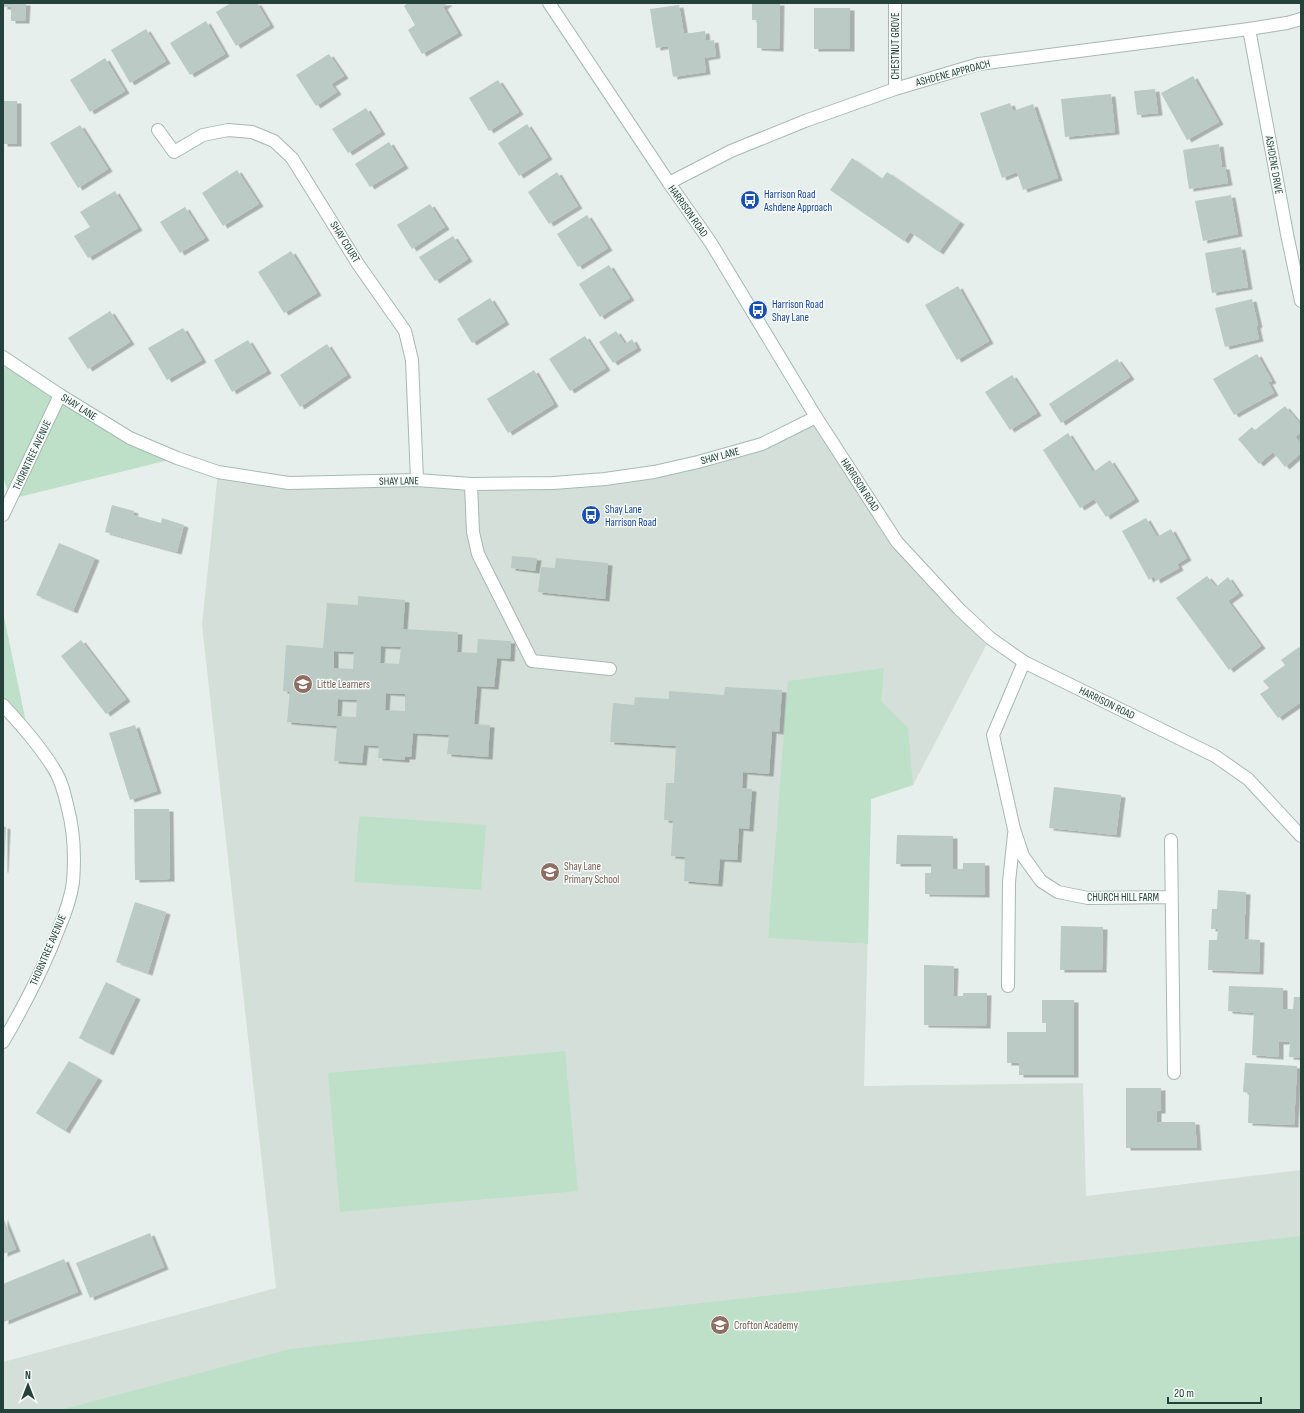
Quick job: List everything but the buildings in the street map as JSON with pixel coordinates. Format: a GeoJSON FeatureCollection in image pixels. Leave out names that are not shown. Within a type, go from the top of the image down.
{"type":"FeatureCollection","features":[{"type":"Feature","properties":{"kind":"street","name":"HARRISON ROAD"},"geometry":{"type":"LineString","coordinates":[[549,3],[669,183],[711,243],[816,417],[897,542],[959,608],[990,638],[1024,662],[1215,756],[1248,780],[1301,836]]}},
{"type":"Feature","properties":{"kind":"street","name":"CHESTNUT GROVE"},"geometry":{"type":"LineString","coordinates":[[895,3],[895,88]]}},
{"type":"Feature","properties":{"kind":"street","name":"ASHDENE APPROACH"},"geometry":{"type":"LineString","coordinates":[[669,183],[731,151],[804,121],[895,88],[979,64],[1249,29],[1287,23],[1301,19]]}},
{"type":"Feature","properties":{"kind":"street","name":"ASHDENE DRIVE"},"geometry":{"type":"LineString","coordinates":[[1249,29],[1301,301]]}},
{"type":"Feature","properties":{"kind":"street","name":"SHAY COURT"},"geometry":{"type":"LineString","coordinates":[[158,130],[174,152],[203,135],[228,130],[252,132],[274,141],[292,158],[358,264],[405,331],[412,360],[417,480]]}},
{"type":"Feature","properties":{"kind":"street","name":"SHAY LANE"},"geometry":{"type":"LineString","coordinates":[[3,357],[60,395],[130,438],[177,458],[218,472],[289,483],[417,480],[471,484],[554,483],[654,472],[698,462],[762,444],[816,417]]}},
{"type":"Feature","properties":{"kind":"street","name":"THORNTREE AVENUE"},"geometry":{"type":"LineString","coordinates":[[3,515],[60,395]]}},
{"type":"Feature","properties":{"kind":"street"},"geometry":{"type":"LineString","coordinates":[[471,484],[473,532],[478,554],[532,661],[610,669]]}},
{"type":"Feature","properties":{"kind":"street","name":"CHURCH HILL FARM"},"geometry":{"type":"LineString","coordinates":[[1024,662],[993,735],[1014,829],[1023,856],[1041,881],[1058,892],[1088,898],[1172,897]]}},
{"type":"Feature","properties":{"kind":"street","name":"THORNTREE AVENUE"},"geometry":{"type":"LineString","coordinates":[[3,705],[28,732],[55,770],[65,793],[71,819],[74,846],[73,882],[65,914],[31,990],[3,1042]]}},
{"type":"Feature","properties":{"kind":"street","name":"CHURCH HILL FARM"},"geometry":{"type":"LineString","coordinates":[[1008,986],[1009,882],[1014,829]]}},
{"type":"Feature","properties":{"kind":"street","name":"CHURCH HILL FARM"},"geometry":{"type":"LineString","coordinates":[[1171,840],[1174,1073]]}},
{"type":"Feature","properties":{"kind":"shaded area","name":"Shay Lane Primary School"},"geometry":{"type":"Polygon","coordinates":[[[816,417],[897,542],[990,638],[913,785],[871,799],[864,1086],[1083,1083],[1086,1196],[1301,1170],[1301,1410],[3,1410],[3,1362],[276,1288],[202,625],[218,472],[289,483],[553,483],[698,462],[816,417]]]}},
{"type":"Feature","properties":{"kind":"green space"},"geometry":{"type":"Polygon","coordinates":[[[3,357],[60,395],[177,458],[11,499],[3,478],[3,357]]]}},
{"type":"Feature","properties":{"kind":"green space"},"geometry":{"type":"Polygon","coordinates":[[[3,612],[28,732],[3,705],[3,612]]]}},
{"type":"Feature","properties":{"kind":"green space"},"geometry":{"type":"Polygon","coordinates":[[[884,668],[881,701],[908,728],[913,785],[871,799],[868,944],[768,938],[788,681],[884,668]]]}},
{"type":"Feature","properties":{"kind":"green space"},"geometry":{"type":"Polygon","coordinates":[[[359,816],[486,825],[481,890],[354,882],[359,816]]]}},
{"type":"Feature","properties":{"kind":"green space"},"geometry":{"type":"Polygon","coordinates":[[[565,1051],[578,1191],[340,1212],[328,1073],[565,1051]]]}},
{"type":"Feature","properties":{"kind":"green space","name":"Crofton Academy"},"geometry":{"type":"Polygon","coordinates":[[[1301,1236],[1301,1410],[60,1410],[290,1349],[1301,1236]]]}},
{"type":"Feature","properties":{"kind":"place","name":"Harrison Road Ashdene Approach"},"geometry":{"type":"Point","coordinates":[750,200]}},
{"type":"Feature","properties":{"kind":"place","name":"Harrison Road Shay Lane"},"geometry":{"type":"Point","coordinates":[758,310]}},
{"type":"Feature","properties":{"kind":"place","name":"Shay Lane Harrison Road"},"geometry":{"type":"Point","coordinates":[591,515]}},
{"type":"Feature","properties":{"kind":"place","name":"Little Learners"},"geometry":{"type":"Point","coordinates":[303,684]}},
{"type":"Feature","properties":{"kind":"place","name":"Shay Lane Primary School"},"geometry":{"type":"Point","coordinates":[550,872]}},
{"type":"Feature","properties":{"kind":"place","name":"Crofton Academy"},"geometry":{"type":"Point","coordinates":[720,1325]}}]}
